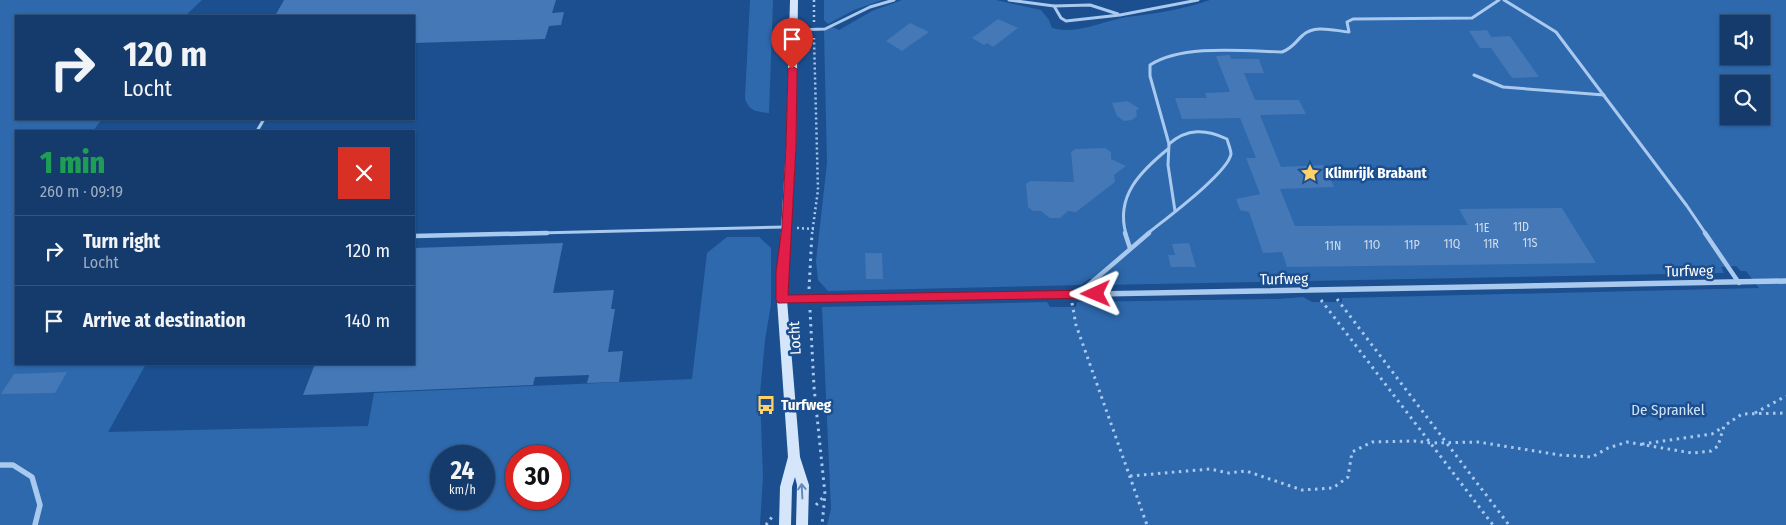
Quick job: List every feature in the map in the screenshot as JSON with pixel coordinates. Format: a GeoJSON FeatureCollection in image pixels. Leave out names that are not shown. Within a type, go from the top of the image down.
{"type":"FeatureCollection","features":[{"type":"Feature","properties":{"kind":"street","name":"Locht"},"geometry":{"type":"LineString","coordinates":[[794,0],[788,227],[782,272],[782,300],[794,458],[803,485],[802,525]]}},
{"type":"Feature","properties":{"kind":"street","name":"Turfweg"},"geometry":{"type":"LineString","coordinates":[[782,300],[1786,281]]}},
{"type":"Feature","properties":{"kind":"street","name":"Locht"},"geometry":{"type":"LineString","coordinates":[[785,525],[786,487],[794,458]]}},
{"type":"Feature","properties":{"kind":"street"},"geometry":{"type":"LineString","coordinates":[[0,465],[13,465],[32,477],[40,505],[35,525]]}},
{"type":"Feature","properties":{"kind":"lane"},"geometry":{"type":"LineString","coordinates":[[793,30],[825,29],[870,8],[894,0]]}},
{"type":"Feature","properties":{"kind":"lane"},"geometry":{"type":"LineString","coordinates":[[1009,0],[1054,6],[1090,5],[1120,15]]}},
{"type":"Feature","properties":{"kind":"lane"},"geometry":{"type":"LineString","coordinates":[[1054,6],[1061,18],[1066,21],[1120,15],[1198,0]]}},
{"type":"Feature","properties":{"kind":"lane"},"geometry":{"type":"LineString","coordinates":[[1175,212],[1168,165],[1168,147],[1149,69],[1156,59],[1175,54],[1282,52],[1296,46],[1300,37],[1310,30],[1349,32],[1347,22],[1352,19],[1472,18],[1499,0]]}},
{"type":"Feature","properties":{"kind":"lane"},"geometry":{"type":"LineString","coordinates":[[1504,0],[1556,32],[1687,206],[1739,283]]}},
{"type":"Feature","properties":{"kind":"lane"},"geometry":{"type":"LineString","coordinates":[[1474,75],[1503,87],[1604,95]]}},
{"type":"Feature","properties":{"kind":"lane"},"geometry":{"type":"LineString","coordinates":[[1078,294],[1130,248],[1195,195],[1226,165],[1231,153],[1227,139],[1219,134],[1199,131],[1186,132],[1149,163],[1134,179],[1126,193],[1123,215],[1126,237],[1130,248]]}},
{"type":"Feature","properties":{"kind":"lane"},"geometry":{"type":"LineString","coordinates":[[415,236],[788,227]]}},
{"type":"Feature","properties":{"kind":"path","name":"Locht"},"geometry":{"type":"LineString","coordinates":[[814,0],[818,190],[810,251],[810,300],[814,387],[825,494],[822,525]]}},
{"type":"Feature","properties":{"kind":"path"},"geometry":{"type":"LineString","coordinates":[[1314,291],[1493,525]]}},
{"type":"Feature","properties":{"kind":"path"},"geometry":{"type":"LineString","coordinates":[[1331,291],[1509,525]]}},
{"type":"Feature","properties":{"kind":"path"},"geometry":{"type":"LineString","coordinates":[[1071,295],[1076,325],[1147,525]]}},
{"type":"Feature","properties":{"kind":"path"},"geometry":{"type":"LineString","coordinates":[[1755,414],[1786,396]]}},
{"type":"Feature","properties":{"kind":"path"},"geometry":{"type":"LineString","coordinates":[[1639,445],[1712,434],[1742,414],[1786,413]]}},
{"type":"Feature","properties":{"kind":"path"},"geometry":{"type":"LineString","coordinates":[[1130,476],[1210,469],[1229,473],[1246,471],[1302,490],[1333,488],[1348,477],[1352,452],[1372,442],[1431,444],[1478,442],[1560,455],[1592,457],[1608,448],[1627,442],[1692,453],[1711,451],[1718,446],[1724,426]]}},
{"type":"Feature","properties":{"kind":"green space"},"geometry":{"type":"Polygon","coordinates":[[[0,0],[202,0],[186,15],[15,15],[15,120],[101,120],[94,130],[15,130],[15,365],[145,365],[108,432],[368,426],[374,393],[692,379],[707,253],[727,237],[759,237],[771,248],[771,304],[765,340],[760,394],[763,477],[760,525],[0,525],[0,0]]]}},
{"type":"Feature","properties":{"kind":"green space"},"geometry":{"type":"Polygon","coordinates":[[[750,0],[773,0],[769,113],[754,110],[748,106],[745,98],[750,0]]]}},
{"type":"Feature","properties":{"kind":"green space"},"geometry":{"type":"Polygon","coordinates":[[[824,0],[882,0],[854,10],[828,24],[824,20],[824,0]]]}},
{"type":"Feature","properties":{"kind":"green space","name":"De Sprankel"},"geometry":{"type":"Polygon","coordinates":[[[902,0],[996,0],[1041,10],[1049,20],[1052,28],[1071,30],[1127,17],[1180,9],[1210,0],[1786,0],[1786,525],[827,525],[831,509],[822,307],[1047,302],[1050,307],[1076,307],[1077,302],[1303,297],[1312,302],[1342,302],[1342,298],[1759,288],[1746,271],[1741,271],[1736,266],[1721,267],[1724,273],[1100,285],[1106,279],[1089,279],[1081,285],[828,291],[818,280],[816,261],[827,163],[824,31],[832,27],[839,30],[872,11],[902,0]]]}},
{"type":"Feature","properties":{"kind":"building"},"geometry":{"type":"Polygon","coordinates":[[[284,0],[556,0],[552,13],[564,12],[561,25],[549,26],[545,39],[415,43],[415,15],[276,15],[284,0]]]}},
{"type":"Feature","properties":{"kind":"building"},"geometry":{"type":"Polygon","coordinates":[[[998,19],[1018,28],[993,47],[987,43],[984,45],[972,38],[998,19]]]}},
{"type":"Feature","properties":{"kind":"building"},"geometry":{"type":"Polygon","coordinates":[[[910,23],[929,32],[902,51],[886,41],[910,23]]]}},
{"type":"Feature","properties":{"kind":"building"},"geometry":{"type":"Polygon","coordinates":[[[1487,30],[1491,37],[1510,36],[1539,77],[1512,78],[1491,48],[1480,48],[1469,31],[1487,30]]]}},
{"type":"Feature","properties":{"kind":"building"},"geometry":{"type":"Polygon","coordinates":[[[1230,55],[1231,59],[1259,59],[1264,73],[1244,73],[1255,100],[1299,100],[1306,114],[1260,115],[1281,167],[1324,165],[1334,187],[1280,189],[1295,226],[1468,225],[1459,209],[1562,208],[1596,263],[1287,267],[1282,252],[1263,253],[1249,212],[1240,210],[1236,199],[1260,194],[1246,158],[1256,158],[1240,118],[1182,119],[1175,98],[1207,98],[1205,93],[1230,92],[1216,56],[1230,55]]]}},
{"type":"Feature","properties":{"kind":"building"},"geometry":{"type":"Polygon","coordinates":[[[1127,101],[1139,108],[1136,111],[1137,116],[1132,120],[1124,121],[1117,116],[1112,103],[1127,101]]]}},
{"type":"Feature","properties":{"kind":"building"},"geometry":{"type":"Polygon","coordinates":[[[1105,148],[1111,152],[1111,159],[1126,166],[1114,175],[1115,182],[1076,212],[1068,211],[1060,218],[1050,218],[1041,211],[1033,211],[1028,207],[1026,184],[1030,181],[1074,182],[1071,152],[1075,149],[1105,148]]]}},
{"type":"Feature","properties":{"kind":"building"},"geometry":{"type":"Polygon","coordinates":[[[563,243],[553,293],[614,290],[611,309],[615,309],[608,352],[623,351],[619,382],[587,383],[589,375],[535,377],[533,385],[303,395],[315,365],[415,365],[415,248],[563,243]]]}},
{"type":"Feature","properties":{"kind":"building"},"geometry":{"type":"Polygon","coordinates":[[[1189,243],[1196,267],[1171,267],[1168,255],[1175,255],[1172,244],[1189,243]]]}},
{"type":"Feature","properties":{"kind":"building"},"geometry":{"type":"Polygon","coordinates":[[[865,253],[882,253],[883,279],[866,279],[865,253]]]}},
{"type":"Feature","properties":{"kind":"building"},"geometry":{"type":"Polygon","coordinates":[[[67,372],[55,393],[1,394],[14,374],[67,372]]]}},
{"type":"Feature","properties":{"kind":"place","name":"Klimrijk Brabant"},"geometry":{"type":"Point","coordinates":[1310,173]}},
{"type":"Feature","properties":{"kind":"place","name":"Turfweg"},"geometry":{"type":"Point","coordinates":[766,405]}},
{"type":"Feature","properties":{"kind":"route"},"geometry":{"type":"LineString","coordinates":[[792,69],[788,227],[782,272],[782,300],[1096,294]]}}]}
